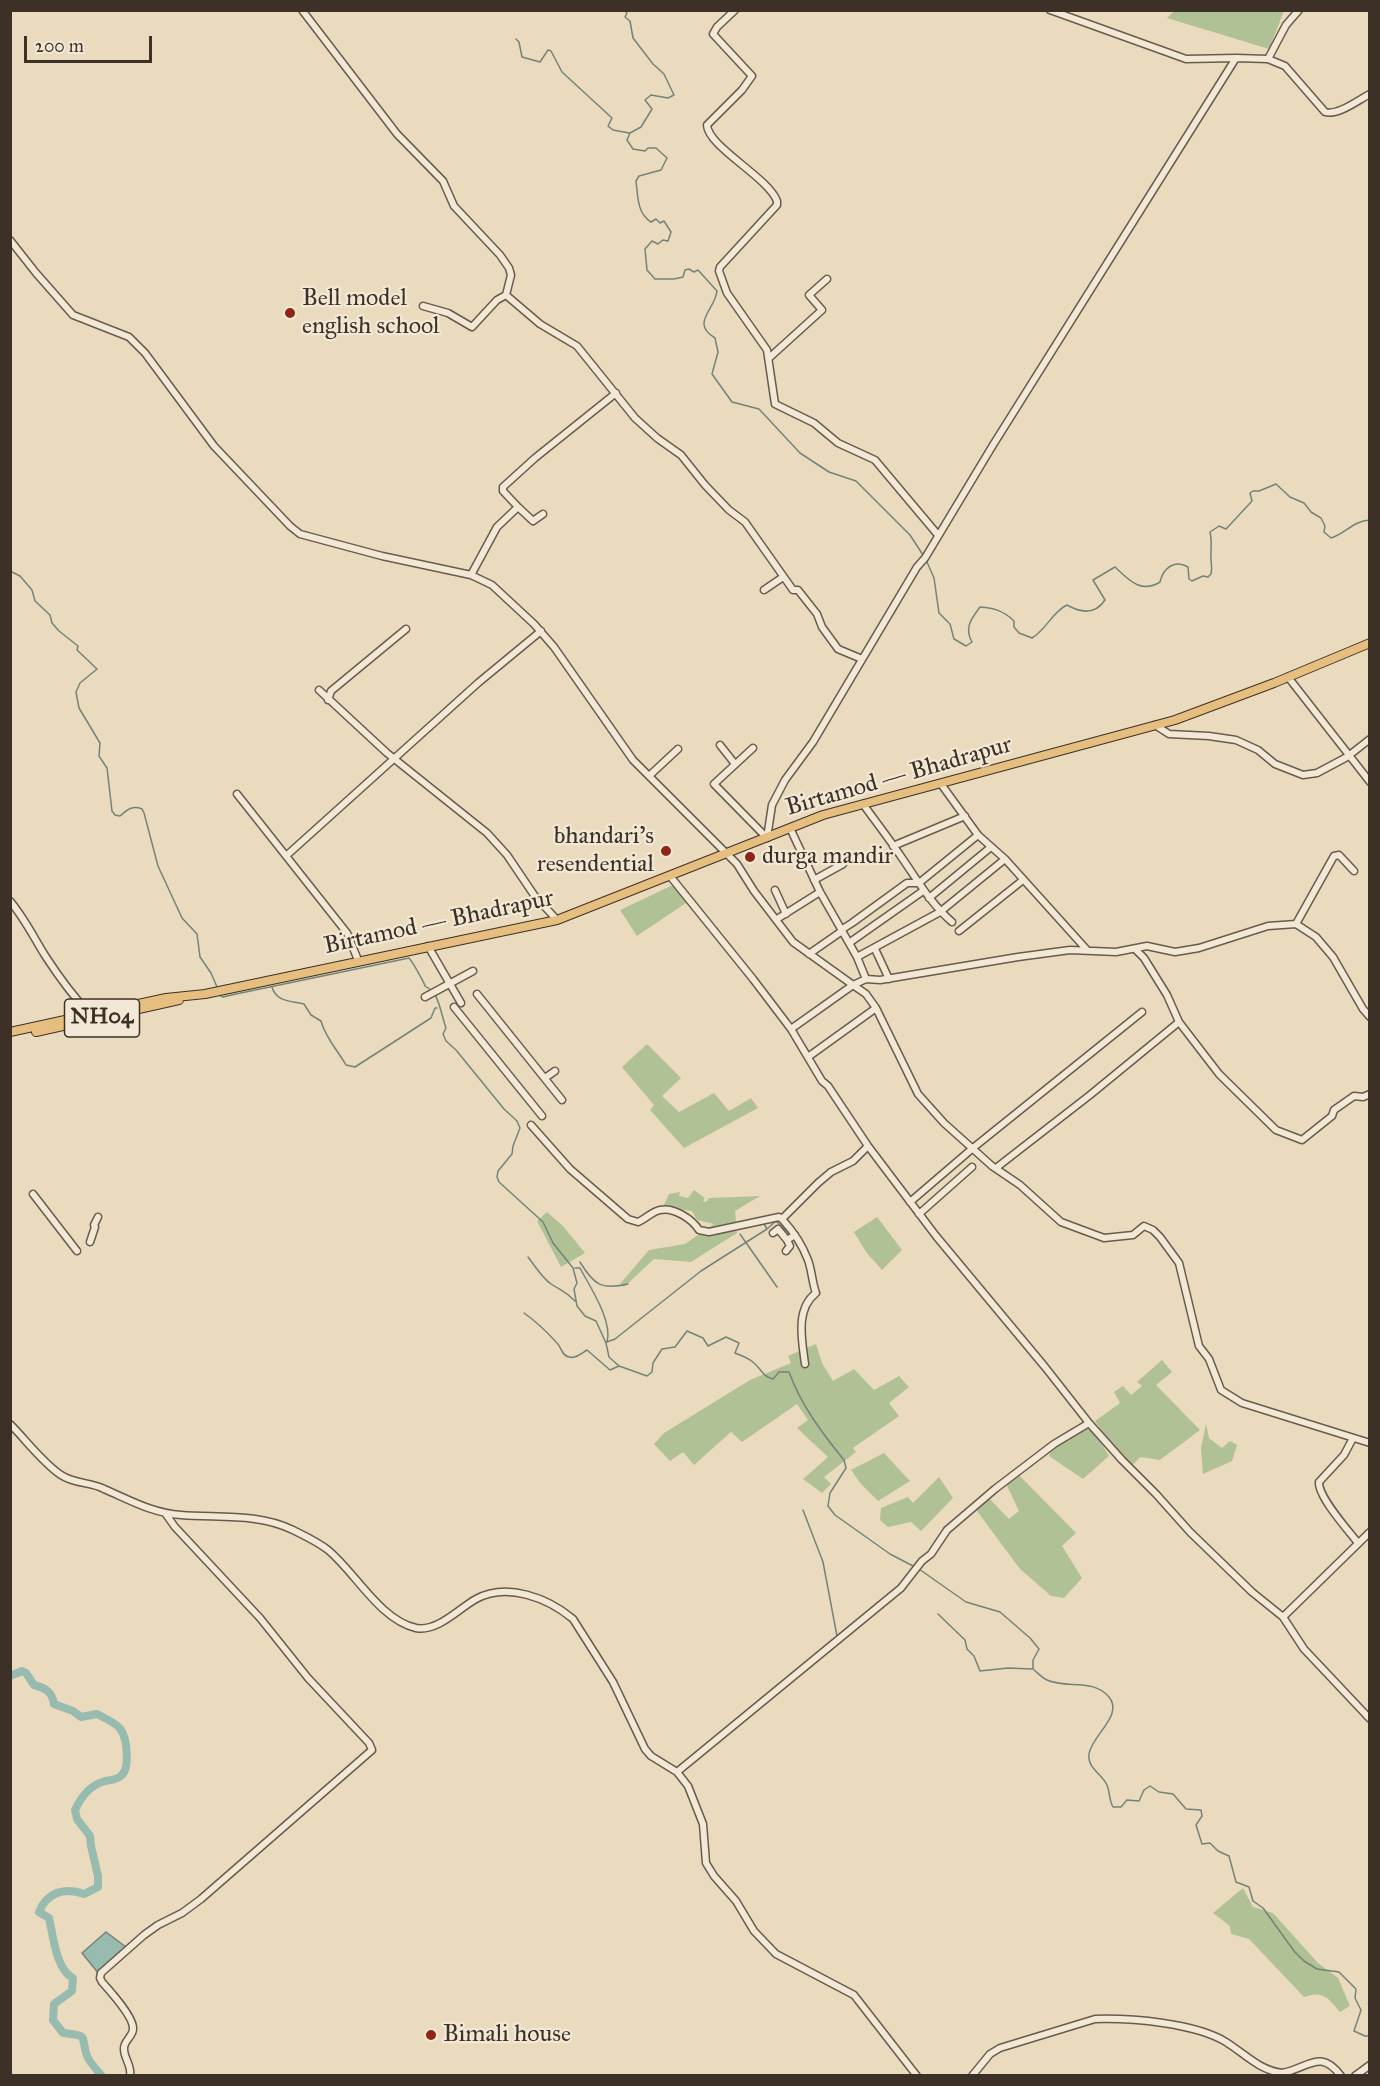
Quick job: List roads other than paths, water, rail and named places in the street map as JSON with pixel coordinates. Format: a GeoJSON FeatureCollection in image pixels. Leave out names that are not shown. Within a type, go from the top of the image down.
{"type":"FeatureCollection","features":[{"type":"Feature","properties":{"kind":"main road","name":"Birtamod — Bhadrapur"},"geometry":{"type":"LineString","coordinates":[[10,1032],[39,1027],[89,1013],[166,998],[218,991],[557,920],[823,815],[1175,720],[1370,643]]}},
{"type":"Feature","properties":{"kind":"main road","name":"Birtamod — Bhadrapur"},"geometry":{"type":"LineString","coordinates":[[10,1037],[171,1003],[192,996]]}},
{"type":"Feature","properties":{"kind":"street"},"geometry":{"type":"LineString","coordinates":[[302,10],[397,134],[443,182],[454,206],[500,255],[509,268],[511,275],[506,295],[497,300],[472,327],[448,314],[423,306]]}},
{"type":"Feature","properties":{"kind":"street"},"geometry":{"type":"LineString","coordinates":[[735,10],[713,34],[752,76],[742,90],[707,125],[707,129],[716,141],[768,189],[777,201],[777,205],[720,267],[719,271],[728,292],[767,350],[775,404],[814,423],[838,443],[875,460],[938,535]]}},
{"type":"Feature","properties":{"kind":"street"},"geometry":{"type":"LineString","coordinates":[[1050,10],[1066,18],[1118,33],[1186,59],[1268,59],[1285,66],[1325,112],[1330,114],[1370,94]]}},
{"type":"Feature","properties":{"kind":"street"},"geometry":{"type":"LineString","coordinates":[[1066,18],[1069,10]]}},
{"type":"Feature","properties":{"kind":"street"},"geometry":{"type":"LineString","coordinates":[[1268,59],[1286,25],[1299,10]]}},
{"type":"Feature","properties":{"kind":"street"},"geometry":{"type":"LineString","coordinates":[[767,838],[772,805],[785,780],[813,742],[917,567],[925,558],[1236,58]]}},
{"type":"Feature","properties":{"kind":"street"},"geometry":{"type":"LineString","coordinates":[[10,240],[73,315],[129,337],[146,353],[214,446],[300,534],[382,556],[471,575],[497,588],[541,631],[633,760],[728,853],[793,942],[866,994],[876,1008],[918,1094],[944,1123],[1061,1222],[1104,1238],[1133,1235],[1144,1226],[1153,1230],[1179,1263],[1199,1346],[1209,1359],[1221,1390],[1242,1403],[1370,1443]]}},
{"type":"Feature","properties":{"kind":"street"},"geometry":{"type":"LineString","coordinates":[[768,358],[822,310],[809,295],[827,279]]}},
{"type":"Feature","properties":{"kind":"street"},"geometry":{"type":"LineString","coordinates":[[506,295],[540,324],[577,346],[635,418],[657,438],[681,454],[705,485],[729,510],[746,522],[793,590],[798,590],[809,602],[822,627],[838,649],[862,659]]}},
{"type":"Feature","properties":{"kind":"street"},"geometry":{"type":"LineString","coordinates":[[543,514],[533,521],[503,491],[503,487],[535,458],[616,393]]}},
{"type":"Feature","properties":{"kind":"street"},"geometry":{"type":"LineString","coordinates":[[471,575],[497,527],[518,507]]}},
{"type":"Feature","properties":{"kind":"street"},"geometry":{"type":"LineString","coordinates":[[764,590],[783,577]]}},
{"type":"Feature","properties":{"kind":"street"},"geometry":{"type":"LineString","coordinates":[[328,700],[331,692],[406,629]]}},
{"type":"Feature","properties":{"kind":"street"},"geometry":{"type":"LineString","coordinates":[[286,856],[478,683],[541,631]]}},
{"type":"Feature","properties":{"kind":"street"},"geometry":{"type":"LineString","coordinates":[[1288,677],[1370,782]]}},
{"type":"Feature","properties":{"kind":"street"},"geometry":{"type":"LineString","coordinates":[[319,690],[395,759],[487,833],[507,855],[534,895],[557,920]]}},
{"type":"Feature","properties":{"kind":"street"},"geometry":{"type":"LineString","coordinates":[[1155,726],[1169,734],[1236,740],[1258,750],[1275,764],[1303,775],[1317,773],[1350,756],[1370,739]]}},
{"type":"Feature","properties":{"kind":"street"},"geometry":{"type":"LineString","coordinates":[[720,746],[735,765]]}},
{"type":"Feature","properties":{"kind":"street"},"geometry":{"type":"LineString","coordinates":[[753,748],[714,784],[767,838]]}},
{"type":"Feature","properties":{"kind":"street"},"geometry":{"type":"LineString","coordinates":[[649,776],[678,749]]}},
{"type":"Feature","properties":{"kind":"street"},"geometry":{"type":"LineString","coordinates":[[940,784],[978,835],[1005,859],[1087,950]]}},
{"type":"Feature","properties":{"kind":"street"},"geometry":{"type":"LineString","coordinates":[[237,794],[347,933],[358,960]]}},
{"type":"Feature","properties":{"kind":"street"},"geometry":{"type":"LineString","coordinates":[[863,804],[923,891],[940,912],[952,922]]}},
{"type":"Feature","properties":{"kind":"street"},"geometry":{"type":"LineString","coordinates":[[893,846],[965,816]]}},
{"type":"Feature","properties":{"kind":"street"},"geometry":{"type":"LineString","coordinates":[[790,828],[820,892],[857,957],[866,979]]}},
{"type":"Feature","properties":{"kind":"street"},"geometry":{"type":"LineString","coordinates":[[809,954],[907,883],[919,883],[978,835]]}},
{"type":"Feature","properties":{"kind":"street"},"geometry":{"type":"LineString","coordinates":[[930,898],[991,848]]}},
{"type":"Feature","properties":{"kind":"street"},"geometry":{"type":"LineString","coordinates":[[1296,924],[1334,856],[1339,855],[1354,871]]}},
{"type":"Feature","properties":{"kind":"street"},"geometry":{"type":"LineString","coordinates":[[857,957],[940,912],[1005,859]]}},
{"type":"Feature","properties":{"kind":"street"},"geometry":{"type":"LineString","coordinates":[[814,880],[843,864]]}},
{"type":"Feature","properties":{"kind":"street"},"geometry":{"type":"LineString","coordinates":[[670,876],[790,1029],[868,1146],[919,1214],[1089,1423],[1190,1532],[1252,1592],[1283,1617],[1304,1649],[1369,1717]]}},
{"type":"Feature","properties":{"kind":"street"},"geometry":{"type":"LineString","coordinates":[[959,931],[1023,880]]}},
{"type":"Feature","properties":{"kind":"street"},"geometry":{"type":"LineString","coordinates":[[775,890],[786,914]]}},
{"type":"Feature","properties":{"kind":"street"},"geometry":{"type":"LineString","coordinates":[[849,944],[923,891]]}},
{"type":"Feature","properties":{"kind":"street"},"geometry":{"type":"LineString","coordinates":[[777,919],[820,892]]}},
{"type":"Feature","properties":{"kind":"street"},"geometry":{"type":"LineString","coordinates":[[10,901],[29,925],[48,960],[78,1002],[89,1013]]}},
{"type":"Feature","properties":{"kind":"street"},"geometry":{"type":"LineString","coordinates":[[790,1029],[853,985],[866,979],[874,981],[889,979],[1070,950],[1116,952],[1147,946],[1175,952],[1199,948],[1268,926],[1296,924],[1316,937],[1333,957],[1370,1017]]}},
{"type":"Feature","properties":{"kind":"street"},"geometry":{"type":"LineString","coordinates":[[428,946],[461,1003]]}},
{"type":"Feature","properties":{"kind":"street"},"geometry":{"type":"LineString","coordinates":[[875,949],[889,979]]}},
{"type":"Feature","properties":{"kind":"street"},"geometry":{"type":"LineString","coordinates":[[1135,949],[1144,958],[1167,994],[1179,1022],[1219,1074],[1276,1130],[1302,1140],[1332,1116],[1334,1110],[1354,1096],[1363,1097],[1370,1094]]}},
{"type":"Feature","properties":{"kind":"street"},"geometry":{"type":"LineString","coordinates":[[425,997],[473,971]]}},
{"type":"Feature","properties":{"kind":"street"},"geometry":{"type":"LineString","coordinates":[[477,994],[562,1100]]}},
{"type":"Feature","properties":{"kind":"street"},"geometry":{"type":"LineString","coordinates":[[454,1007],[542,1116]]}},
{"type":"Feature","properties":{"kind":"street"},"geometry":{"type":"LineString","coordinates":[[807,1057],[876,1008]]}},
{"type":"Feature","properties":{"kind":"street"},"geometry":{"type":"LineString","coordinates":[[910,1202],[973,1148],[1142,1012]]}},
{"type":"Feature","properties":{"kind":"street"},"geometry":{"type":"LineString","coordinates":[[996,1168],[1179,1022]]}},
{"type":"Feature","properties":{"kind":"street"},"geometry":{"type":"LineString","coordinates":[[545,1078],[555,1071]]}},
{"type":"Feature","properties":{"kind":"street"},"geometry":{"type":"LineString","coordinates":[[531,1125],[570,1169],[628,1219],[638,1222],[658,1210],[666,1209],[692,1220],[699,1230],[709,1232],[782,1218],[795,1234],[809,1262],[810,1278],[816,1293],[804,1307],[802,1319],[805,1364]]}},
{"type":"Feature","properties":{"kind":"street"},"geometry":{"type":"LineString","coordinates":[[782,1218],[831,1172],[853,1161],[868,1146]]}},
{"type":"Feature","properties":{"kind":"street"},"geometry":{"type":"LineString","coordinates":[[919,1214],[972,1167]]}},
{"type":"Feature","properties":{"kind":"street"},"geometry":{"type":"LineString","coordinates":[[33,1194],[77,1251]]}},
{"type":"Feature","properties":{"kind":"street"},"geometry":{"type":"LineString","coordinates":[[90,1242],[98,1217]]}},
{"type":"Feature","properties":{"kind":"street"},"geometry":{"type":"LineString","coordinates":[[773,1233],[778,1229],[787,1240],[790,1246],[786,1251]]}},
{"type":"Feature","properties":{"kind":"street"},"geometry":{"type":"LineString","coordinates":[[787,1240],[795,1234]]}},
{"type":"Feature","properties":{"kind":"street"},"geometry":{"type":"LineString","coordinates":[[677,1772],[902,1588],[918,1566],[931,1554],[947,1530],[994,1489],[1054,1444],[1089,1423]]}},
{"type":"Feature","properties":{"kind":"street"},"geometry":{"type":"LineString","coordinates":[[10,1424],[49,1466],[63,1477],[103,1488],[132,1503],[165,1514],[236,1517],[283,1525],[328,1550],[376,1602],[408,1625],[427,1628],[477,1598],[489,1594],[506,1593],[539,1598],[564,1612],[573,1619],[613,1682],[645,1749],[651,1756],[677,1772],[688,1786],[703,1824],[706,1863],[736,1901],[754,1931],[776,1954],[854,1995],[917,2076]]}},
{"type":"Feature","properties":{"kind":"street"},"geometry":{"type":"LineString","coordinates":[[1353,1438],[1344,1455],[1319,1482],[1318,1486],[1358,1543]]}},
{"type":"Feature","properties":{"kind":"street"},"geometry":{"type":"LineString","coordinates":[[130,2076],[131,2067],[124,2045],[133,2031],[133,2025],[102,1982],[101,1973],[144,1935],[201,1899],[372,1750],[369,1743],[308,1678],[260,1618],[165,1514]]}},
{"type":"Feature","properties":{"kind":"street"},"geometry":{"type":"LineString","coordinates":[[1283,1617],[1370,1532]]}},
{"type":"Feature","properties":{"kind":"street"},"geometry":{"type":"LineString","coordinates":[[972,2076],[990,2054],[1000,2048],[1095,2019],[1171,2025],[1210,2035],[1226,2042],[1264,2069],[1283,2074],[1318,2060],[1333,2065],[1341,2076]]}},
{"type":"Feature","properties":{"kind":"street"},"geometry":{"type":"LineString","coordinates":[[1356,2075],[1370,2065]]}},
{"type":"Feature","properties":{"kind":"water"},"geometry":{"type":"Polygon","coordinates":[[[106,1932],[126,1947],[99,1974],[82,1953],[106,1932]]]}},
{"type":"Feature","properties":{"kind":"waterway"},"geometry":{"type":"LineString","coordinates":[[624,10],[627,13],[625,17],[630,21],[633,38],[653,64],[664,74],[674,95],[668,98],[651,95],[645,100],[652,109],[641,127],[630,133],[627,140],[633,149],[645,151],[648,148],[656,148],[667,158],[661,170],[639,176],[636,181],[639,204],[643,214],[651,222],[656,219],[660,223],[664,221],[671,232],[668,241],[663,240],[658,244],[652,241],[645,249],[647,270],[655,279],[674,279],[683,277],[685,270],[689,269],[694,272],[698,270],[717,291],[706,316],[704,327],[715,338],[718,352],[712,374],[732,402],[759,409],[800,453],[829,472],[856,481],[910,535],[923,555]]}},
{"type":"Feature","properties":{"kind":"waterway"},"geometry":{"type":"LineString","coordinates":[[516,39],[519,42],[522,57],[540,62],[548,50],[551,51],[562,72],[612,118],[608,126],[613,130],[629,133]]}},
{"type":"Feature","properties":{"kind":"waterway"},"geometry":{"type":"LineString","coordinates":[[927,562],[934,578],[939,613],[950,624],[954,639],[966,646],[972,642],[969,628],[971,620],[980,607],[1003,612],[1014,621],[1014,627],[1019,633],[1032,638],[1067,605],[1083,611],[1092,610],[1101,605],[1105,600],[1093,580],[1115,567],[1130,581],[1147,587],[1160,582],[1170,566],[1179,564],[1188,567],[1189,579],[1192,581],[1203,576],[1208,577],[1212,568],[1210,532],[1219,526],[1226,529],[1252,501],[1250,493],[1253,491],[1276,484],[1290,497],[1304,503],[1311,512],[1321,518],[1325,526],[1324,532],[1331,538],[1354,525],[1370,520]]}},
{"type":"Feature","properties":{"kind":"waterway"},"geometry":{"type":"LineString","coordinates":[[10,571],[20,576],[32,590],[35,601],[50,615],[52,623],[78,646],[77,650],[97,669],[80,683],[76,692],[79,708],[100,743],[99,756],[107,768],[112,811],[115,815],[120,816],[132,808],[142,809],[158,866],[182,918],[197,934],[200,957],[217,987]]}},
{"type":"Feature","properties":{"kind":"waterway"},"geometry":{"type":"LineString","coordinates":[[219,995],[223,997],[409,958],[425,986],[431,990]]}},
{"type":"Feature","properties":{"kind":"waterway"},"geometry":{"type":"LineString","coordinates":[[272,987],[280,998],[304,1004],[311,1015],[321,1021],[346,1065],[355,1067],[431,1018],[437,1008]]}},
{"type":"Feature","properties":{"kind":"waterway"},"geometry":{"type":"LineString","coordinates":[[434,993],[446,1028],[443,1034],[446,1041],[517,1121],[520,1128],[512,1154],[498,1171],[499,1182],[543,1222],[553,1243],[573,1268],[577,1283],[574,1289],[577,1306],[585,1316],[596,1321],[606,1343],[609,1357],[619,1366],[647,1376],[652,1372],[653,1363],[662,1349],[675,1347],[687,1331],[703,1338],[708,1346],[726,1337],[739,1343],[735,1353],[752,1361],[764,1374],[773,1379],[779,1372],[789,1372],[813,1418],[844,1460],[846,1468],[830,1493],[828,1506],[835,1515],[890,1554],[915,1567]]}},
{"type":"Feature","properties":{"kind":"waterway"},"geometry":{"type":"LineString","coordinates":[[764,1224],[767,1229],[776,1221],[790,1235]]}},
{"type":"Feature","properties":{"kind":"waterway"},"geometry":{"type":"LineString","coordinates":[[607,1342],[615,1339],[701,1271],[767,1229]]}},
{"type":"Feature","properties":{"kind":"waterway"},"geometry":{"type":"LineString","coordinates":[[740,1234],[777,1287]]}},
{"type":"Feature","properties":{"kind":"waterway"},"geometry":{"type":"LineString","coordinates":[[528,1257],[548,1281],[575,1301]]}},
{"type":"Feature","properties":{"kind":"waterway"},"geometry":{"type":"LineString","coordinates":[[580,1262],[594,1281],[599,1284],[605,1286],[628,1284]]}},
{"type":"Feature","properties":{"kind":"waterway"},"geometry":{"type":"LineString","coordinates":[[575,1268],[580,1268],[600,1304],[607,1324],[607,1342]]}},
{"type":"Feature","properties":{"kind":"waterway"},"geometry":{"type":"LineString","coordinates":[[524,1313],[559,1345],[566,1356],[574,1357],[587,1350],[610,1370],[619,1366]]}},
{"type":"Feature","properties":{"kind":"waterway"},"geometry":{"type":"LineString","coordinates":[[803,1510],[823,1562],[837,1636]]}},
{"type":"Feature","properties":{"kind":"waterway"},"geometry":{"type":"LineString","coordinates":[[919,1569],[966,1602],[1000,1612],[1030,1638],[1039,1649],[1033,1660],[1033,1669],[1043,1678],[1055,1683],[1095,1688],[1103,1691],[1109,1697],[1113,1704],[1113,1711],[1091,1747],[1089,1759],[1092,1767],[1105,1781],[1113,1807],[1121,1807],[1127,1800],[1139,1801],[1144,1790],[1150,1786],[1159,1792],[1173,1794],[1186,1809],[1201,1810],[1202,1816],[1196,1825],[1202,1844],[1210,1843],[1218,1851],[1229,1856],[1236,1882],[1249,1887],[1253,1901],[1263,1908],[1304,1961],[1317,1969],[1339,1972],[1356,1989],[1355,1998],[1361,2010],[1354,2031],[1370,2036]]}},
{"type":"Feature","properties":{"kind":"waterway"},"geometry":{"type":"LineString","coordinates":[[938,1614],[965,1640],[967,1649],[974,1656],[980,1671],[1008,1668],[1032,1669]]}},
{"type":"Feature","properties":{"kind":"waterway"},"geometry":{"type":"LineString","coordinates":[[10,1676],[22,1671],[26,1673],[34,1685],[45,1689],[50,1694],[54,1704],[73,1711],[81,1717],[97,1714],[119,1727],[125,1740],[127,1760],[122,1775],[90,1789],[75,1810],[77,1819],[90,1836],[98,1887],[84,1894],[70,1891],[57,1893],[42,1905],[39,1912],[49,1918],[59,1960],[67,1974],[73,1978],[72,1991],[54,2004],[53,2020],[63,2033],[81,2036],[88,2059],[102,2076]]}},
{"type":"Feature","properties":{"kind":"place","name":"Bell model english school"},"geometry":{"type":"Point","coordinates":[290,313]}},
{"type":"Feature","properties":{"kind":"place","name":"bhandari's resendential"},"geometry":{"type":"Point","coordinates":[666,851]}},
{"type":"Feature","properties":{"kind":"place","name":"durga mandir"},"geometry":{"type":"Point","coordinates":[750,857]}},
{"type":"Feature","properties":{"kind":"place","name":"Bimali house"},"geometry":{"type":"Point","coordinates":[431,2035]}}]}
